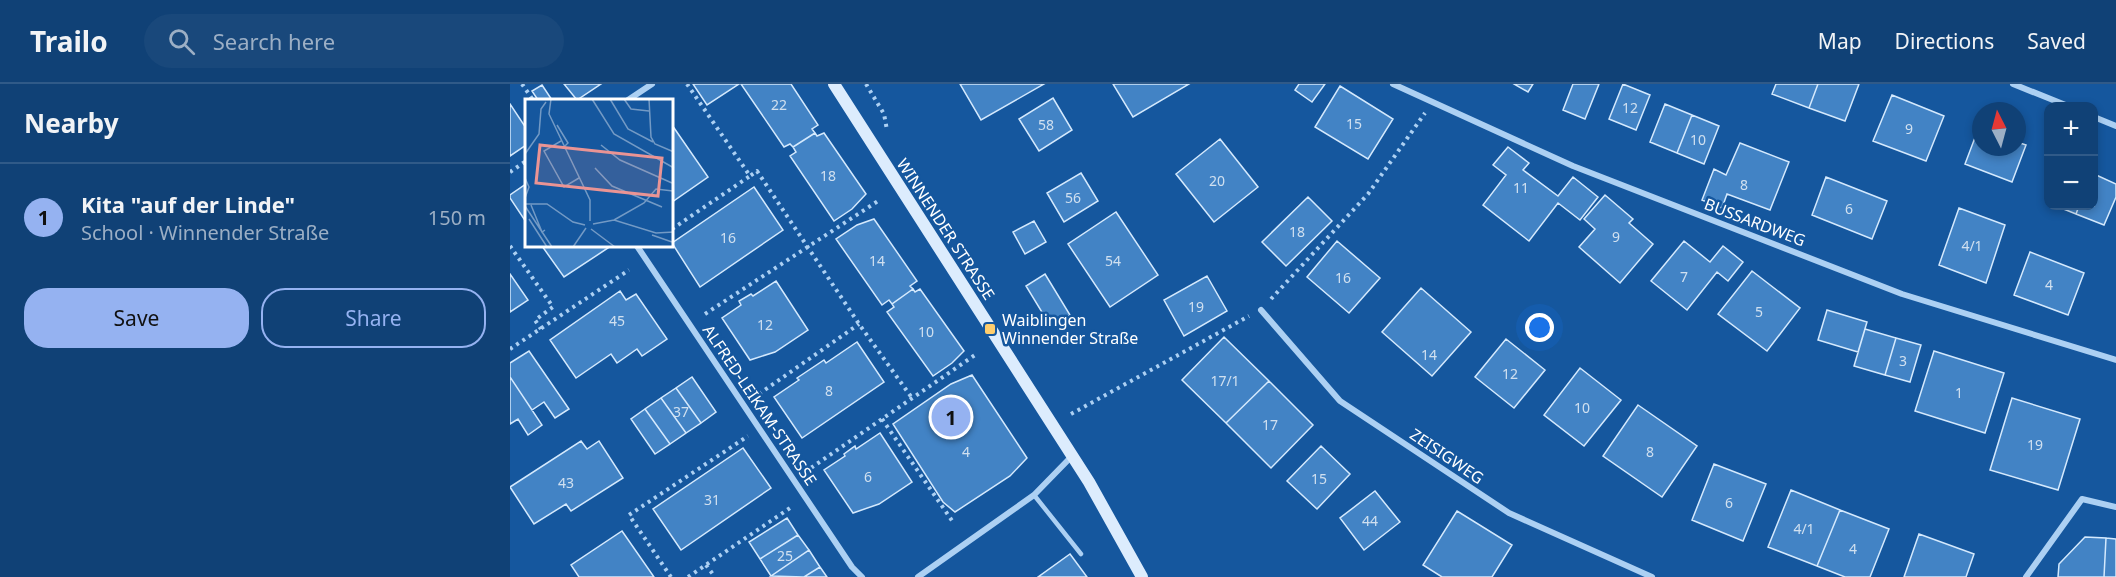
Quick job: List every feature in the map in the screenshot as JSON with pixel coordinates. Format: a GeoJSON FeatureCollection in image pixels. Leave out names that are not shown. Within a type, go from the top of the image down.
{"type":"FeatureCollection","features":[{"type":"Feature","properties":{"kind":"street"},"geometry":{"type":"LineString","coordinates":[[630,99],[652,84]]}},
{"type":"Feature","properties":{"kind":"street","name":"WINNENDER STRASSE"},"geometry":{"type":"LineString","coordinates":[[834,84],[1072,456],[1142,577]]}},
{"type":"Feature","properties":{"kind":"street","name":"BUSSARDWEG"},"geometry":{"type":"LineString","coordinates":[[1393,84],[1573,166],[1902,294],[2116,360]]}},
{"type":"Feature","properties":{"kind":"street"},"geometry":{"type":"LineString","coordinates":[[2013,84],[2058,102]]}},
{"type":"Feature","properties":{"kind":"street"},"geometry":{"type":"LineString","coordinates":[[2098,119],[2116,126]]}},
{"type":"Feature","properties":{"kind":"street","name":"ALFRED-LEIKAM-STRASSE"},"geometry":{"type":"LineString","coordinates":[[638,248],[852,567],[862,577]]}},
{"type":"Feature","properties":{"kind":"street","name":"ZEISIGWEG"},"geometry":{"type":"LineString","coordinates":[[1261,310],[1340,401],[1509,513],[1652,577]]}},
{"type":"Feature","properties":{"kind":"street"},"geometry":{"type":"LineString","coordinates":[[918,577],[1034,495],[1072,456]]}},
{"type":"Feature","properties":{"kind":"street"},"geometry":{"type":"LineString","coordinates":[[2026,577],[2082,499],[2116,507]]}},
{"type":"Feature","properties":{"kind":"lane"},"geometry":{"type":"LineString","coordinates":[[1034,495],[1081,554]]}},
{"type":"Feature","properties":{"kind":"path"},"geometry":{"type":"LineString","coordinates":[[522,84],[532,99]]}},
{"type":"Feature","properties":{"kind":"path"},"geometry":{"type":"LineString","coordinates":[[687,84],[750,176]]}},
{"type":"Feature","properties":{"kind":"path"},"geometry":{"type":"LineString","coordinates":[[1071,414],[1261,310],[1368,194],[1423,117]]}},
{"type":"Feature","properties":{"kind":"path"},"geometry":{"type":"LineString","coordinates":[[510,172],[525,162]]}},
{"type":"Feature","properties":{"kind":"path"},"geometry":{"type":"LineString","coordinates":[[674,228],[757,171],[859,324],[912,398]]}},
{"type":"Feature","properties":{"kind":"path"},"geometry":{"type":"LineString","coordinates":[[705,314],[878,201]]}},
{"type":"Feature","properties":{"kind":"path"},"geometry":{"type":"LineString","coordinates":[[510,246],[553,308],[535,320],[541,329]]}},
{"type":"Feature","properties":{"kind":"path"},"geometry":{"type":"LineString","coordinates":[[510,349],[629,270]]}},
{"type":"Feature","properties":{"kind":"path"},"geometry":{"type":"LineString","coordinates":[[759,394],[859,324]]}},
{"type":"Feature","properties":{"kind":"path"},"geometry":{"type":"LineString","coordinates":[[793,479],[975,355]]}},
{"type":"Feature","properties":{"kind":"path"},"geometry":{"type":"LineString","coordinates":[[882,419],[953,522]]}},
{"type":"Feature","properties":{"kind":"path"},"geometry":{"type":"LineString","coordinates":[[671,577],[629,515],[759,428]]}},
{"type":"Feature","properties":{"kind":"path"},"geometry":{"type":"LineString","coordinates":[[688,577],[790,508]]}},
{"type":"Feature","properties":{"kind":"path"},"geometry":{"type":"LineString","coordinates":[[706,565],[715,577]]}},
{"type":"Feature","properties":{"kind":"building"},"geometry":{"type":"Polygon","coordinates":[[[564,84],[601,84],[578,99],[564,84]]]}},
{"type":"Feature","properties":{"kind":"building"},"geometry":{"type":"Polygon","coordinates":[[[693,84],[739,84],[707,105],[693,84]]]}},
{"type":"Feature","properties":{"kind":"building"},"geometry":{"type":"Polygon","coordinates":[[[741,84],[791,84],[818,125],[812,129],[815,133],[793,147],[790,144],[784,147],[741,84]]]}},
{"type":"Feature","properties":{"kind":"building"},"geometry":{"type":"Polygon","coordinates":[[[960,84],[1044,84],[981,120],[960,84]]]}},
{"type":"Feature","properties":{"kind":"building"},"geometry":{"type":"Polygon","coordinates":[[[1113,84],[1189,84],[1133,117],[1113,84]]]}},
{"type":"Feature","properties":{"kind":"building"},"geometry":{"type":"Polygon","coordinates":[[[1299,84],[1325,84],[1312,102],[1295,90],[1299,84]]]}},
{"type":"Feature","properties":{"kind":"building"},"geometry":{"type":"Polygon","coordinates":[[[1514,84],[1533,84],[1528,92],[1514,84]]]}},
{"type":"Feature","properties":{"kind":"building"},"geometry":{"type":"Polygon","coordinates":[[[1573,84],[1599,84],[1585,119],[1563,110],[1573,84]]]}},
{"type":"Feature","properties":{"kind":"building"},"geometry":{"type":"Polygon","coordinates":[[[1623,84],[1650,95],[1636,130],[1609,119],[1623,84]]]}},
{"type":"Feature","properties":{"kind":"building"},"geometry":{"type":"Polygon","coordinates":[[[1776,84],[1818,84],[1809,108],[1772,94],[1776,84]]]}},
{"type":"Feature","properties":{"kind":"building"},"geometry":{"type":"Polygon","coordinates":[[[1818,84],[1859,84],[1845,121],[1809,108],[1818,84]]]}},
{"type":"Feature","properties":{"kind":"building"},"geometry":{"type":"Polygon","coordinates":[[[542,85],[551,99],[537,99],[532,91],[542,85]]]}},
{"type":"Feature","properties":{"kind":"building"},"geometry":{"type":"Polygon","coordinates":[[[1340,86],[1393,119],[1368,159],[1315,127],[1340,86]]]}},
{"type":"Feature","properties":{"kind":"building"},"geometry":{"type":"Polygon","coordinates":[[[1892,95],[1944,116],[1926,161],[1873,141],[1892,95]]]}},
{"type":"Feature","properties":{"kind":"building"},"geometry":{"type":"Polygon","coordinates":[[[1053,98],[1072,130],[1039,151],[1019,119],[1053,98]]]}},
{"type":"Feature","properties":{"kind":"building"},"geometry":{"type":"Polygon","coordinates":[[[510,104],[525,126],[525,146],[510,156],[510,104]]]}},
{"type":"Feature","properties":{"kind":"building"},"geometry":{"type":"Polygon","coordinates":[[[1665,104],[1692,115],[1677,153],[1650,142],[1665,104]]]}},
{"type":"Feature","properties":{"kind":"building"},"geometry":{"type":"Polygon","coordinates":[[[1692,115],[1719,126],[1704,164],[1677,153],[1692,115]]]}},
{"type":"Feature","properties":{"kind":"building"},"geometry":{"type":"Polygon","coordinates":[[[674,128],[708,177],[674,201],[674,128]]]}},
{"type":"Feature","properties":{"kind":"building"},"geometry":{"type":"Polygon","coordinates":[[[815,133],[817,136],[824,133],[866,194],[852,209],[834,221],[790,156],[796,152],[793,147],[815,133]]]}},
{"type":"Feature","properties":{"kind":"building"},"geometry":{"type":"Polygon","coordinates":[[[1220,139],[1258,187],[1214,222],[1176,174],[1220,139]]]}},
{"type":"Feature","properties":{"kind":"building"},"geometry":{"type":"Polygon","coordinates":[[[1740,143],[1789,162],[1770,210],[1727,194],[1722,208],[1702,200],[1714,169],[1726,175],[1740,143]]]}},
{"type":"Feature","properties":{"kind":"building"},"geometry":{"type":"Polygon","coordinates":[[[1972,146],[1972,156],[2022,156],[2012,182],[1965,164],[1972,146]]]}},
{"type":"Feature","properties":{"kind":"building"},"geometry":{"type":"Polygon","coordinates":[[[1508,147],[1529,163],[1523,170],[1558,196],[1573,177],[1598,197],[1580,220],[1558,203],[1529,241],[1483,205],[1506,175],[1493,165],[1508,147]]]}},
{"type":"Feature","properties":{"kind":"building"},"geometry":{"type":"Polygon","coordinates":[[[1081,173],[1098,201],[1064,222],[1047,193],[1081,173]]]}},
{"type":"Feature","properties":{"kind":"building"},"geometry":{"type":"Polygon","coordinates":[[[2098,176],[2116,184],[2116,197],[2104,225],[2076,214],[2078,210],[2098,210],[2098,176]]]}},
{"type":"Feature","properties":{"kind":"building"},"geometry":{"type":"Polygon","coordinates":[[[1826,177],[1887,201],[1872,239],[1812,215],[1826,177]]]}},
{"type":"Feature","properties":{"kind":"building"},"geometry":{"type":"Polygon","coordinates":[[[525,185],[525,220],[510,198],[510,195],[525,185]]]}},
{"type":"Feature","properties":{"kind":"building"},"geometry":{"type":"Polygon","coordinates":[[[754,187],[783,230],[700,287],[674,246],[674,242],[754,187]]]}},
{"type":"Feature","properties":{"kind":"building"},"geometry":{"type":"Polygon","coordinates":[[[1605,195],[1633,219],[1629,223],[1653,244],[1620,283],[1579,247],[1595,229],[1584,219],[1605,195]]]}},
{"type":"Feature","properties":{"kind":"building"},"geometry":{"type":"Polygon","coordinates":[[[1308,197],[1332,221],[1286,266],[1262,242],[1308,197]]]}},
{"type":"Feature","properties":{"kind":"building"},"geometry":{"type":"Polygon","coordinates":[[[1959,208],[2005,225],[1986,283],[1939,265],[1959,208]]]}},
{"type":"Feature","properties":{"kind":"building"},"geometry":{"type":"Polygon","coordinates":[[[2066,210],[2078,210],[2076,214],[2066,210]]]}},
{"type":"Feature","properties":{"kind":"building"},"geometry":{"type":"Polygon","coordinates":[[[1116,212],[1158,275],[1110,307],[1068,244],[1116,212]]]}},
{"type":"Feature","properties":{"kind":"building"},"geometry":{"type":"Polygon","coordinates":[[[874,219],[917,281],[910,286],[913,289],[892,304],[889,300],[882,305],[836,239],[857,225],[874,219]]]}},
{"type":"Feature","properties":{"kind":"building"},"geometry":{"type":"Polygon","coordinates":[[[1034,221],[1046,242],[1025,254],[1013,232],[1034,221]]]}},
{"type":"Feature","properties":{"kind":"building"},"geometry":{"type":"Polygon","coordinates":[[[1337,241],[1380,278],[1349,313],[1307,277],[1337,241]]]}},
{"type":"Feature","properties":{"kind":"building"},"geometry":{"type":"Polygon","coordinates":[[[1684,241],[1710,262],[1723,246],[1743,262],[1728,281],[1717,272],[1687,310],[1651,281],[1684,241]]]}},
{"type":"Feature","properties":{"kind":"building"},"geometry":{"type":"Polygon","coordinates":[[[543,248],[608,248],[564,277],[543,248]]]}},
{"type":"Feature","properties":{"kind":"building"},"geometry":{"type":"Polygon","coordinates":[[[2030,252],[2084,273],[2068,315],[2014,295],[2030,252]]]}},
{"type":"Feature","properties":{"kind":"building"},"geometry":{"type":"Polygon","coordinates":[[[1752,271],[1800,308],[1767,351],[1718,314],[1752,271]]]}},
{"type":"Feature","properties":{"kind":"building"},"geometry":{"type":"Polygon","coordinates":[[[510,274],[528,300],[510,312],[510,274]]]}},
{"type":"Feature","properties":{"kind":"building"},"geometry":{"type":"Polygon","coordinates":[[[1045,274],[1070,315],[1051,327],[1026,286],[1045,274]]]}},
{"type":"Feature","properties":{"kind":"building"},"geometry":{"type":"Polygon","coordinates":[[[1207,276],[1227,311],[1184,336],[1164,300],[1207,276]]]}},
{"type":"Feature","properties":{"kind":"building"},"geometry":{"type":"Polygon","coordinates":[[[776,281],[808,330],[775,352],[750,360],[722,318],[741,305],[739,301],[751,294],[753,296],[776,281]]]}},
{"type":"Feature","properties":{"kind":"building"},"geometry":{"type":"Polygon","coordinates":[[[1421,288],[1471,332],[1432,376],[1382,332],[1421,288]]]}},
{"type":"Feature","properties":{"kind":"building"},"geometry":{"type":"Polygon","coordinates":[[[913,289],[915,292],[920,289],[964,351],[952,363],[933,376],[887,312],[894,307],[892,304],[913,289]]]}},
{"type":"Feature","properties":{"kind":"building"},"geometry":{"type":"Polygon","coordinates":[[[620,291],[626,300],[636,294],[667,339],[642,356],[637,349],[617,363],[611,354],[576,378],[550,340],[620,291]]]}},
{"type":"Feature","properties":{"kind":"building"},"geometry":{"type":"Polygon","coordinates":[[[1827,310],[1867,322],[1858,352],[1818,340],[1827,310]]]}},
{"type":"Feature","properties":{"kind":"building"},"geometry":{"type":"Polygon","coordinates":[[[1865,329],[1896,338],[1885,375],[1854,366],[1865,329]]]}},
{"type":"Feature","properties":{"kind":"building"},"geometry":{"type":"Polygon","coordinates":[[[1224,337],[1269,381],[1226,423],[1182,380],[1224,337]]]}},
{"type":"Feature","properties":{"kind":"building"},"geometry":{"type":"Polygon","coordinates":[[[1896,338],[1921,345],[1910,382],[1885,375],[1896,338]]]}},
{"type":"Feature","properties":{"kind":"building"},"geometry":{"type":"Polygon","coordinates":[[[1506,339],[1545,370],[1514,408],[1475,377],[1506,339]]]}},
{"type":"Feature","properties":{"kind":"building"},"geometry":{"type":"Polygon","coordinates":[[[857,342],[884,382],[802,438],[774,397],[824,360],[826,363],[857,342]]]}},
{"type":"Feature","properties":{"kind":"building"},"geometry":{"type":"Polygon","coordinates":[[[529,351],[569,409],[555,418],[544,402],[532,410],[510,377],[510,363],[529,351]]]}},
{"type":"Feature","properties":{"kind":"building"},"geometry":{"type":"Polygon","coordinates":[[[1934,351],[2004,373],[1985,433],[1915,411],[1934,351]]]}},
{"type":"Feature","properties":{"kind":"building"},"geometry":{"type":"Polygon","coordinates":[[[1580,368],[1621,400],[1584,446],[1544,415],[1580,368]]]}},
{"type":"Feature","properties":{"kind":"building"},"geometry":{"type":"Polygon","coordinates":[[[972,375],[1027,458],[1010,476],[955,512],[943,502],[893,424],[951,384],[972,375]]]}},
{"type":"Feature","properties":{"kind":"building"},"geometry":{"type":"Polygon","coordinates":[[[510,377],[542,425],[528,435],[518,419],[510,424],[510,377]]]}},
{"type":"Feature","properties":{"kind":"building"},"geometry":{"type":"Polygon","coordinates":[[[692,377],[716,412],[701,423],[676,388],[692,377]]]}},
{"type":"Feature","properties":{"kind":"building"},"geometry":{"type":"Polygon","coordinates":[[[1269,381],[1313,425],[1271,468],[1226,423],[1269,381]]]}},
{"type":"Feature","properties":{"kind":"building"},"geometry":{"type":"Polygon","coordinates":[[[676,388],[701,423],[686,433],[661,398],[676,388]]]}},
{"type":"Feature","properties":{"kind":"building"},"geometry":{"type":"Polygon","coordinates":[[[661,398],[686,433],[670,444],[645,409],[661,398]]]}},
{"type":"Feature","properties":{"kind":"building"},"geometry":{"type":"Polygon","coordinates":[[[2012,398],[2080,419],[2058,490],[1990,470],[2012,398]]]}},
{"type":"Feature","properties":{"kind":"building"},"geometry":{"type":"Polygon","coordinates":[[[1638,405],[1697,446],[1662,497],[1603,456],[1638,405]]]}},
{"type":"Feature","properties":{"kind":"building"},"geometry":{"type":"Polygon","coordinates":[[[645,409],[670,444],[655,454],[631,419],[645,409]]]}},
{"type":"Feature","properties":{"kind":"building"},"geometry":{"type":"Polygon","coordinates":[[[880,433],[912,482],[879,504],[853,513],[824,470],[855,446],[856,449],[880,433]]]}},
{"type":"Feature","properties":{"kind":"building"},"geometry":{"type":"Polygon","coordinates":[[[581,441],[587,449],[599,441],[623,478],[571,511],[566,504],[534,524],[510,487],[581,441]]]}},
{"type":"Feature","properties":{"kind":"building"},"geometry":{"type":"Polygon","coordinates":[[[1321,446],[1350,474],[1317,509],[1287,481],[1321,446]]]}},
{"type":"Feature","properties":{"kind":"building"},"geometry":{"type":"Polygon","coordinates":[[[743,448],[771,488],[681,550],[653,509],[743,448]]]}},
{"type":"Feature","properties":{"kind":"building"},"geometry":{"type":"Polygon","coordinates":[[[1714,464],[1766,484],[1743,541],[1692,520],[1714,464]]]}},
{"type":"Feature","properties":{"kind":"building"},"geometry":{"type":"Polygon","coordinates":[[[1791,490],[1840,510],[1817,566],[1768,547],[1791,490]]]}},
{"type":"Feature","properties":{"kind":"building"},"geometry":{"type":"Polygon","coordinates":[[[1375,491],[1400,522],[1364,550],[1340,518],[1375,491]]]}},
{"type":"Feature","properties":{"kind":"building"},"geometry":{"type":"Polygon","coordinates":[[[1840,510],[1889,529],[1870,577],[1845,577],[1817,566],[1840,510]]]}},
{"type":"Feature","properties":{"kind":"building"},"geometry":{"type":"Polygon","coordinates":[[[1457,511],[1512,545],[1492,577],[1442,577],[1423,565],[1457,511]]]}},
{"type":"Feature","properties":{"kind":"building"},"geometry":{"type":"Polygon","coordinates":[[[787,518],[798,535],[760,559],[749,542],[787,518]]]}},
{"type":"Feature","properties":{"kind":"building"},"geometry":{"type":"Polygon","coordinates":[[[622,531],[654,577],[579,577],[571,565],[622,531]]]}},
{"type":"Feature","properties":{"kind":"building"},"geometry":{"type":"Polygon","coordinates":[[[1919,534],[1974,554],[1966,577],[1904,577],[1919,534]]]}},
{"type":"Feature","properties":{"kind":"building"},"geometry":{"type":"Polygon","coordinates":[[[798,535],[809,550],[771,576],[760,559],[798,535]]]}},
{"type":"Feature","properties":{"kind":"building"},"geometry":{"type":"Polygon","coordinates":[[[2085,537],[2106,538],[2104,577],[2058,577],[2059,564],[2085,537]]]}},
{"type":"Feature","properties":{"kind":"building"},"geometry":{"type":"Polygon","coordinates":[[[2106,538],[2116,539],[2116,577],[2104,577],[2106,538]]]}},
{"type":"Feature","properties":{"kind":"building"},"geometry":{"type":"Polygon","coordinates":[[[809,550],[820,567],[804,577],[771,576],[809,550]]]}},
{"type":"Feature","properties":{"kind":"building"},"geometry":{"type":"Polygon","coordinates":[[[1070,554],[1087,577],[1038,577],[1070,554]]]}},
{"type":"Feature","properties":{"kind":"building"},"geometry":{"type":"Polygon","coordinates":[[[820,567],[827,577],[804,577],[820,567]]]}},
{"type":"Feature","properties":{"kind":"place","name":"Waiblingen Winnender Straße"},"geometry":{"type":"Point","coordinates":[990,329]}},
{"type":"Feature","properties":{"kind":"place","name":"Kita \"auf der Linde\""},"geometry":{"type":"Point","coordinates":[951,417]}}]}
